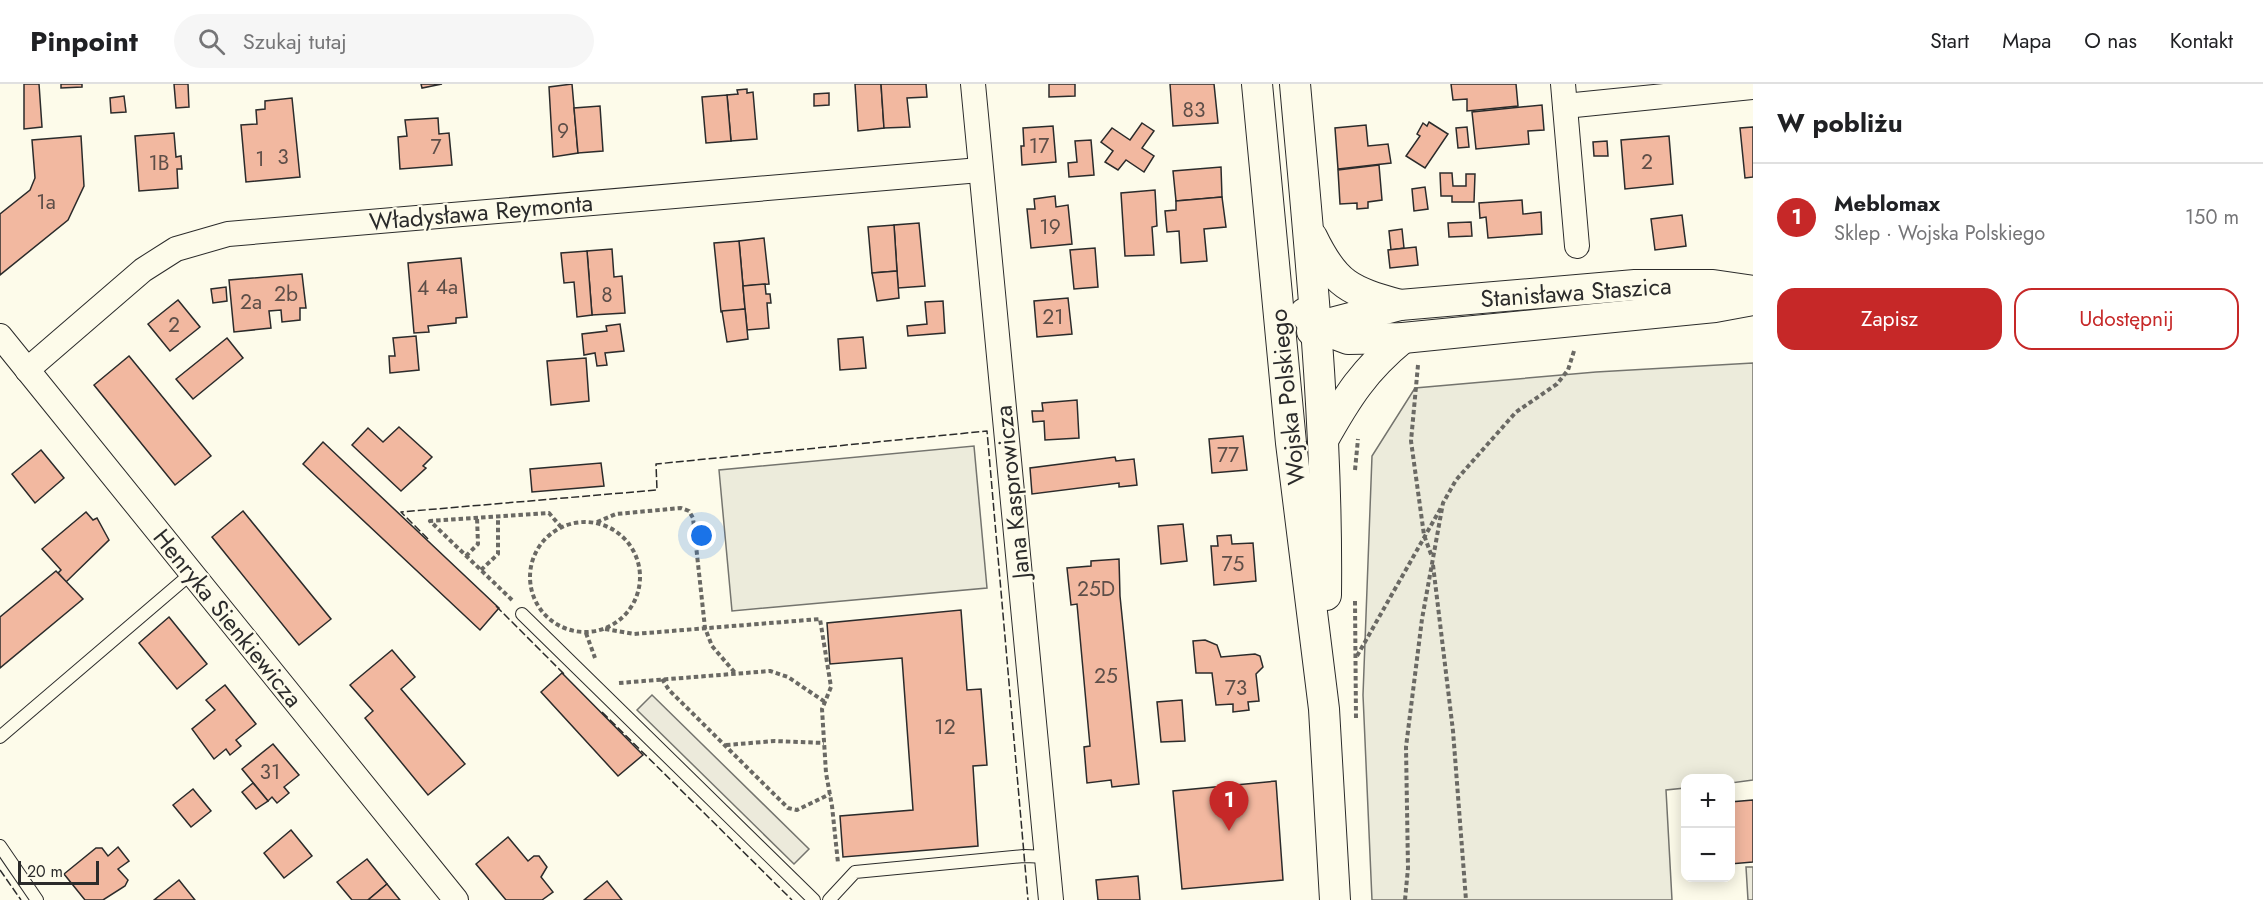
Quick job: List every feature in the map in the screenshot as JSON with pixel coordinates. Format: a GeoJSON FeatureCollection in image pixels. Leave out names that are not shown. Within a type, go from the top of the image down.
{"type":"FeatureCollection","features":[{"type":"Feature","properties":{"kind":"street","name":"Jana Kasprowicza"},"geometry":{"type":"LineString","coordinates":[[973,84],[1049,857],[1051,900]]}},
{"type":"Feature","properties":{"kind":"street","name":"Wojska Polskiego"},"geometry":{"type":"LineString","coordinates":[[1257,84],[1285,382],[1324,710],[1335,900]]}},
{"type":"Feature","properties":{"kind":"street","name":"Wojska Polskiego"},"geometry":{"type":"LineString","coordinates":[[1295,84],[1316,327],[1323,440],[1326,544],[1324,710]]}},
{"type":"Feature","properties":{"kind":"street"},"geometry":{"type":"LineString","coordinates":[[1578,246],[1564,95],[1753,87]]}},
{"type":"Feature","properties":{"kind":"street","name":"Władysława Reymonta"},"geometry":{"type":"LineString","coordinates":[[27,370],[143,270],[176,249],[228,234],[980,170]]}},
{"type":"Feature","properties":{"kind":"street"},"geometry":{"type":"LineString","coordinates":[[1308,229],[1325,264],[1352,290],[1400,305]]}},
{"type":"Feature","properties":{"kind":"street"},"geometry":{"type":"LineString","coordinates":[[1274,269],[1316,327]]}},
{"type":"Feature","properties":{"kind":"street","name":"Stanisława Staszica"},"geometry":{"type":"LineString","coordinates":[[1400,305],[1635,285],[1713,285],[1753,291]]}},
{"type":"Feature","properties":{"kind":"street","name":"Stanisława Staszica"},"geometry":{"type":"LineString","coordinates":[[1316,327],[1348,339],[1403,338],[1715,307],[1753,300]]}},
{"type":"Feature","properties":{"kind":"street"},"geometry":{"type":"LineString","coordinates":[[1285,382],[1304,341],[1316,327],[1400,305]]}},
{"type":"Feature","properties":{"kind":"street","name":"Henryka Sienkiewicza"},"geometry":{"type":"LineString","coordinates":[[0,336],[456,900]]}},
{"type":"Feature","properties":{"kind":"street"},"geometry":{"type":"LineString","coordinates":[[1323,440],[1349,393],[1375,361],[1403,338]]}},
{"type":"Feature","properties":{"kind":"lane"},"geometry":{"type":"LineString","coordinates":[[0,737],[193,572]]}},
{"type":"Feature","properties":{"kind":"lane"},"geometry":{"type":"LineString","coordinates":[[522,614],[814,900]]}},
{"type":"Feature","properties":{"kind":"lane"},"geometry":{"type":"LineString","coordinates":[[0,846],[37,900]]}},
{"type":"Feature","properties":{"kind":"lane"},"geometry":{"type":"LineString","coordinates":[[830,900],[855,872],[1024,856],[1049,857]]}},
{"type":"Feature","properties":{"kind":"path"},"geometry":{"type":"LineString","coordinates":[[1356,658],[1456,480],[1516,412],[1557,384],[1568,370],[1574,351]]}},
{"type":"Feature","properties":{"kind":"path"},"geometry":{"type":"LineString","coordinates":[[1418,365],[1411,441],[1424,535],[1433,559],[1453,731],[1466,900]]}},
{"type":"Feature","properties":{"kind":"path"},"geometry":{"type":"LineString","coordinates":[[1354,479],[1358,431]]}},
{"type":"Feature","properties":{"kind":"path"},"geometry":{"type":"LineString","coordinates":[[1405,900],[1408,868],[1406,747],[1422,619],[1443,502]]}},
{"type":"Feature","properties":{"kind":"path"},"geometry":{"type":"LineString","coordinates":[[596,523],[616,514],[681,508],[689,511],[693,518],[705,628],[712,645],[736,674]]}},
{"type":"Feature","properties":{"kind":"path"},"geometry":{"type":"LineString","coordinates":[[518,598],[514,602],[430,521],[549,513],[561,527]]}},
{"type":"Feature","properties":{"kind":"path"},"geometry":{"type":"LineString","coordinates":[[481,570],[498,554],[498,516]]}},
{"type":"Feature","properties":{"kind":"path"},"geometry":{"type":"LineString","coordinates":[[466,556],[478,544],[477,518]]}},
{"type":"Feature","properties":{"kind":"path"},"geometry":{"type":"LineString","coordinates":[[578,522],[596,523],[613,529],[627,540],[636,555],[640,573],[639,591],[632,607],[620,620],[604,629],[586,633],[567,630],[551,621],[538,607],[533,595],[530,571],[535,553],[546,538],[561,527],[578,522]]}},
{"type":"Feature","properties":{"kind":"path"},"geometry":{"type":"LineString","coordinates":[[523,594],[533,595]]}},
{"type":"Feature","properties":{"kind":"path"},"geometry":{"type":"LineString","coordinates":[[1355,598],[1356,728]]}},
{"type":"Feature","properties":{"kind":"path"},"geometry":{"type":"LineString","coordinates":[[604,629],[634,634],[819,619],[831,687],[822,709],[837,863],[855,872]]}},
{"type":"Feature","properties":{"kind":"path"},"geometry":{"type":"LineString","coordinates":[[614,683],[778,673],[825,702]]}},
{"type":"Feature","properties":{"kind":"path"},"geometry":{"type":"LineString","coordinates":[[662,679],[669,690],[788,808],[797,810],[830,794]]}},
{"type":"Feature","properties":{"kind":"path"},"geometry":{"type":"LineString","coordinates":[[725,745],[775,741],[824,743]]}},
{"type":"Feature","properties":{"kind":"shaded area"},"geometry":{"type":"Polygon","coordinates":[[[1753,363],[1753,780],[1735,782],[1735,774],[1681,774],[1681,788],[1666,790],[1672,900],[1372,900],[1363,695],[1372,456],[1415,388],[1596,372],[1753,363]]]}},
{"type":"Feature","properties":{"kind":"shaded area"},"geometry":{"type":"Polygon","coordinates":[[[974,446],[987,588],[732,611],[719,470],[974,446]]]}},
{"type":"Feature","properties":{"kind":"shaded area"},"geometry":{"type":"Polygon","coordinates":[[[652,695],[809,849],[794,864],[637,710],[652,695]]]}},
{"type":"Feature","properties":{"kind":"shaded area"},"geometry":{"type":"Polygon","coordinates":[[[1746,867],[1753,867],[1753,900],[1748,900],[1746,867]]]}},
{"type":"Feature","properties":{"kind":"building"},"geometry":{"type":"Polygon","coordinates":[[[24,84],[39,84],[42,127],[24,129],[24,84]]]}},
{"type":"Feature","properties":{"kind":"building"},"geometry":{"type":"Polygon","coordinates":[[[61,84],[82,84],[82,87],[61,88],[61,84]]]}},
{"type":"Feature","properties":{"kind":"building"},"geometry":{"type":"Polygon","coordinates":[[[174,84],[188,84],[189,107],[176,108],[174,84]]]}},
{"type":"Feature","properties":{"kind":"building"},"geometry":{"type":"Polygon","coordinates":[[[421,84],[442,84],[422,88],[421,84]]]}},
{"type":"Feature","properties":{"kind":"building"},"geometry":{"type":"Polygon","coordinates":[[[572,84],[578,153],[553,157],[549,87],[572,84]]]}},
{"type":"Feature","properties":{"kind":"building"},"geometry":{"type":"Polygon","coordinates":[[[855,84],[881,84],[884,128],[858,131],[855,84]]]}},
{"type":"Feature","properties":{"kind":"building"},"geometry":{"type":"Polygon","coordinates":[[[881,84],[926,84],[927,97],[907,98],[910,127],[884,128],[881,84]]]}},
{"type":"Feature","properties":{"kind":"building"},"geometry":{"type":"Polygon","coordinates":[[[1049,84],[1075,84],[1075,96],[1049,97],[1049,84]]]}},
{"type":"Feature","properties":{"kind":"building"},"geometry":{"type":"Polygon","coordinates":[[[1170,84],[1214,84],[1218,123],[1173,126],[1170,84]]]}},
{"type":"Feature","properties":{"kind":"building"},"geometry":{"type":"Polygon","coordinates":[[[1451,84],[1516,84],[1518,106],[1467,111],[1467,99],[1453,100],[1451,84]]]}},
{"type":"Feature","properties":{"kind":"building"},"geometry":{"type":"Polygon","coordinates":[[[747,89],[747,93],[753,92],[757,139],[731,141],[727,95],[738,94],[737,90],[747,89]]]}},
{"type":"Feature","properties":{"kind":"building"},"geometry":{"type":"Polygon","coordinates":[[[829,93],[829,105],[814,106],[814,94],[829,93]]]}},
{"type":"Feature","properties":{"kind":"building"},"geometry":{"type":"Polygon","coordinates":[[[727,95],[731,141],[706,143],[702,97],[727,95]]]}},
{"type":"Feature","properties":{"kind":"building"},"geometry":{"type":"Polygon","coordinates":[[[124,96],[126,112],[111,113],[110,98],[124,96]]]}},
{"type":"Feature","properties":{"kind":"building"},"geometry":{"type":"Polygon","coordinates":[[[292,98],[300,177],[246,182],[241,125],[257,124],[256,110],[265,109],[265,101],[292,98]]]}},
{"type":"Feature","properties":{"kind":"building"},"geometry":{"type":"Polygon","coordinates":[[[1542,105],[1544,130],[1528,131],[1529,144],[1476,149],[1472,112],[1542,105]]]}},
{"type":"Feature","properties":{"kind":"building"},"geometry":{"type":"Polygon","coordinates":[[[600,106],[603,151],[578,153],[574,108],[600,106]]]}},
{"type":"Feature","properties":{"kind":"building"},"geometry":{"type":"Polygon","coordinates":[[[438,118],[439,134],[449,133],[452,165],[400,169],[398,137],[407,136],[405,120],[438,118]]]}},
{"type":"Feature","properties":{"kind":"building"},"geometry":{"type":"Polygon","coordinates":[[[1429,122],[1448,134],[1425,168],[1406,156],[1420,136],[1417,134],[1423,123],[1427,126],[1429,122]]]}},
{"type":"Feature","properties":{"kind":"building"},"geometry":{"type":"Polygon","coordinates":[[[1142,123],[1154,131],[1142,148],[1154,156],[1144,172],[1126,160],[1118,170],[1105,162],[1113,151],[1101,142],[1112,128],[1130,140],[1142,123]]]}},
{"type":"Feature","properties":{"kind":"building"},"geometry":{"type":"Polygon","coordinates":[[[1366,125],[1368,146],[1388,144],[1391,163],[1338,169],[1335,128],[1366,125]]]}},
{"type":"Feature","properties":{"kind":"building"},"geometry":{"type":"Polygon","coordinates":[[[1053,126],[1056,162],[1022,165],[1023,128],[1053,126]]]}},
{"type":"Feature","properties":{"kind":"building"},"geometry":{"type":"Polygon","coordinates":[[[1467,127],[1469,147],[1458,148],[1456,128],[1467,127]]]}},
{"type":"Feature","properties":{"kind":"building"},"geometry":{"type":"Polygon","coordinates":[[[1753,127],[1753,177],[1745,178],[1740,128],[1753,127]]]}},
{"type":"Feature","properties":{"kind":"building"},"geometry":{"type":"Polygon","coordinates":[[[174,133],[176,157],[181,156],[182,169],[177,169],[178,188],[139,191],[135,136],[174,133]]]}},
{"type":"Feature","properties":{"kind":"building"},"geometry":{"type":"Polygon","coordinates":[[[81,136],[84,186],[68,220],[0,275],[0,214],[30,190],[35,178],[32,140],[81,136]]]}},
{"type":"Feature","properties":{"kind":"building"},"geometry":{"type":"Polygon","coordinates":[[[1669,136],[1673,184],[1625,189],[1621,140],[1669,136]]]}},
{"type":"Feature","properties":{"kind":"building"},"geometry":{"type":"Polygon","coordinates":[[[1091,140],[1094,175],[1069,177],[1068,163],[1077,162],[1075,141],[1091,140]]]}},
{"type":"Feature","properties":{"kind":"building"},"geometry":{"type":"Polygon","coordinates":[[[1607,141],[1608,156],[1594,156],[1593,142],[1607,141]]]}},
{"type":"Feature","properties":{"kind":"building"},"geometry":{"type":"Polygon","coordinates":[[[1379,165],[1382,200],[1368,202],[1368,208],[1357,209],[1357,203],[1340,204],[1338,170],[1379,165]]]}},
{"type":"Feature","properties":{"kind":"building"},"geometry":{"type":"Polygon","coordinates":[[[1221,167],[1222,197],[1176,201],[1173,171],[1221,167]]]}},
{"type":"Feature","properties":{"kind":"building"},"geometry":{"type":"Polygon","coordinates":[[[1440,173],[1452,173],[1453,186],[1466,186],[1466,174],[1475,174],[1474,202],[1452,202],[1452,196],[1441,196],[1440,173]]]}},
{"type":"Feature","properties":{"kind":"building"},"geometry":{"type":"Polygon","coordinates":[[[1425,187],[1428,209],[1414,211],[1412,189],[1425,187]]]}},
{"type":"Feature","properties":{"kind":"building"},"geometry":{"type":"Polygon","coordinates":[[[1155,190],[1157,226],[1152,227],[1154,255],[1125,256],[1121,193],[1155,190]]]}},
{"type":"Feature","properties":{"kind":"building"},"geometry":{"type":"Polygon","coordinates":[[[1055,196],[1056,207],[1068,205],[1072,244],[1031,248],[1027,209],[1035,209],[1034,199],[1055,196]]]}},
{"type":"Feature","properties":{"kind":"building"},"geometry":{"type":"Polygon","coordinates":[[[1222,197],[1226,227],[1204,229],[1207,261],[1181,263],[1179,231],[1167,232],[1165,211],[1176,210],[1176,201],[1222,197]]]}},
{"type":"Feature","properties":{"kind":"building"},"geometry":{"type":"Polygon","coordinates":[[[1522,200],[1523,214],[1541,212],[1542,234],[1488,238],[1486,217],[1480,218],[1479,203],[1522,200]]]}},
{"type":"Feature","properties":{"kind":"building"},"geometry":{"type":"Polygon","coordinates":[[[1682,215],[1686,246],[1655,250],[1651,219],[1682,215]]]}},
{"type":"Feature","properties":{"kind":"building"},"geometry":{"type":"Polygon","coordinates":[[[1471,222],[1472,236],[1449,237],[1448,223],[1471,222]]]}},
{"type":"Feature","properties":{"kind":"building"},"geometry":{"type":"Polygon","coordinates":[[[919,223],[925,286],[898,288],[894,225],[919,223]]]}},
{"type":"Feature","properties":{"kind":"building"},"geometry":{"type":"Polygon","coordinates":[[[894,225],[897,271],[872,273],[868,227],[894,225]]]}},
{"type":"Feature","properties":{"kind":"building"},"geometry":{"type":"Polygon","coordinates":[[[1402,229],[1404,248],[1391,250],[1389,231],[1402,229]]]}},
{"type":"Feature","properties":{"kind":"building"},"geometry":{"type":"Polygon","coordinates":[[[764,238],[769,284],[743,286],[739,241],[764,238]]]}},
{"type":"Feature","properties":{"kind":"building"},"geometry":{"type":"Polygon","coordinates":[[[739,241],[745,309],[721,312],[714,243],[739,241]]]}},
{"type":"Feature","properties":{"kind":"building"},"geometry":{"type":"Polygon","coordinates":[[[1416,247],[1418,265],[1390,268],[1388,250],[1416,247]]]}},
{"type":"Feature","properties":{"kind":"building"},"geometry":{"type":"Polygon","coordinates":[[[1095,248],[1098,287],[1074,289],[1070,250],[1095,248]]]}},
{"type":"Feature","properties":{"kind":"building"},"geometry":{"type":"Polygon","coordinates":[[[612,249],[614,277],[622,276],[625,313],[592,315],[587,251],[612,249]]]}},
{"type":"Feature","properties":{"kind":"building"},"geometry":{"type":"Polygon","coordinates":[[[587,251],[592,315],[577,317],[574,282],[564,283],[561,253],[587,251]]]}},
{"type":"Feature","properties":{"kind":"building"},"geometry":{"type":"Polygon","coordinates":[[[461,258],[467,317],[456,318],[456,323],[428,326],[429,332],[414,333],[408,263],[461,258]]]}},
{"type":"Feature","properties":{"kind":"building"},"geometry":{"type":"Polygon","coordinates":[[[897,271],[899,298],[877,301],[872,273],[897,271]]]}},
{"type":"Feature","properties":{"kind":"building"},"geometry":{"type":"Polygon","coordinates":[[[302,274],[306,308],[300,308],[300,320],[282,322],[281,310],[269,311],[271,328],[234,332],[229,280],[302,274]]]}},
{"type":"Feature","properties":{"kind":"building"},"geometry":{"type":"Polygon","coordinates":[[[765,284],[766,294],[770,294],[771,303],[767,303],[769,328],[747,330],[743,286],[765,284]]]}},
{"type":"Feature","properties":{"kind":"building"},"geometry":{"type":"Polygon","coordinates":[[[226,287],[227,301],[213,303],[211,289],[226,287]]]}},
{"type":"Feature","properties":{"kind":"building"},"geometry":{"type":"Polygon","coordinates":[[[1068,298],[1072,334],[1037,337],[1034,301],[1068,298]]]}},
{"type":"Feature","properties":{"kind":"building"},"geometry":{"type":"Polygon","coordinates":[[[178,300],[200,327],[170,351],[148,324],[178,300]]]}},
{"type":"Feature","properties":{"kind":"building"},"geometry":{"type":"Polygon","coordinates":[[[943,301],[945,333],[908,336],[907,326],[927,324],[925,302],[943,301]]]}},
{"type":"Feature","properties":{"kind":"building"},"geometry":{"type":"Polygon","coordinates":[[[745,309],[748,339],[727,342],[722,311],[745,309]]]}},
{"type":"Feature","properties":{"kind":"building"},"geometry":{"type":"Polygon","coordinates":[[[620,324],[624,351],[605,353],[607,365],[597,366],[595,353],[584,355],[582,334],[607,331],[606,326],[620,324]]]}},
{"type":"Feature","properties":{"kind":"building"},"geometry":{"type":"Polygon","coordinates":[[[416,336],[419,370],[390,373],[389,356],[395,356],[393,338],[416,336]]]}},
{"type":"Feature","properties":{"kind":"building"},"geometry":{"type":"Polygon","coordinates":[[[863,337],[866,368],[840,370],[838,339],[863,337]]]}},
{"type":"Feature","properties":{"kind":"building"},"geometry":{"type":"Polygon","coordinates":[[[227,338],[243,358],[193,399],[176,379],[227,338]]]}},
{"type":"Feature","properties":{"kind":"building"},"geometry":{"type":"Polygon","coordinates":[[[129,356],[211,456],[175,485],[94,385],[129,356]]]}},
{"type":"Feature","properties":{"kind":"building"},"geometry":{"type":"Polygon","coordinates":[[[586,358],[589,401],[551,405],[547,361],[586,358]]]}},
{"type":"Feature","properties":{"kind":"building"},"geometry":{"type":"Polygon","coordinates":[[[1077,400],[1079,438],[1045,440],[1044,421],[1033,422],[1032,411],[1043,411],[1042,403],[1077,400]]]}},
{"type":"Feature","properties":{"kind":"building"},"geometry":{"type":"Polygon","coordinates":[[[399,427],[432,457],[423,466],[426,468],[401,491],[352,445],[368,428],[383,442],[399,427]]]}},
{"type":"Feature","properties":{"kind":"building"},"geometry":{"type":"Polygon","coordinates":[[[1243,436],[1247,470],[1212,473],[1209,439],[1243,436]]]}},
{"type":"Feature","properties":{"kind":"building"},"geometry":{"type":"Polygon","coordinates":[[[323,442],[499,608],[480,630],[303,464],[323,442]]]}},
{"type":"Feature","properties":{"kind":"building"},"geometry":{"type":"Polygon","coordinates":[[[41,450],[64,478],[35,503],[12,474],[41,450]]]}},
{"type":"Feature","properties":{"kind":"building"},"geometry":{"type":"Polygon","coordinates":[[[1115,457],[1116,461],[1134,459],[1137,485],[1119,487],[1119,483],[1032,494],[1030,468],[1115,457]]]}},
{"type":"Feature","properties":{"kind":"building"},"geometry":{"type":"Polygon","coordinates":[[[601,463],[604,486],[532,492],[530,469],[601,463]]]}},
{"type":"Feature","properties":{"kind":"building"},"geometry":{"type":"Polygon","coordinates":[[[243,511],[331,619],[299,645],[212,537],[243,511]]]}},
{"type":"Feature","properties":{"kind":"building"},"geometry":{"type":"Polygon","coordinates":[[[86,512],[93,520],[97,518],[109,540],[66,582],[58,573],[61,570],[42,549],[86,512]]]}},
{"type":"Feature","properties":{"kind":"building"},"geometry":{"type":"Polygon","coordinates":[[[1183,524],[1187,561],[1161,564],[1158,526],[1183,524]]]}},
{"type":"Feature","properties":{"kind":"building"},"geometry":{"type":"Polygon","coordinates":[[[1231,535],[1232,544],[1253,543],[1256,581],[1214,585],[1211,546],[1218,546],[1217,536],[1231,535]]]}},
{"type":"Feature","properties":{"kind":"building"},"geometry":{"type":"Polygon","coordinates":[[[1119,559],[1120,596],[1139,784],[1112,787],[1111,780],[1087,783],[1084,747],[1090,746],[1077,604],[1071,605],[1067,568],[1091,566],[1091,561],[1119,559]]]}},
{"type":"Feature","properties":{"kind":"building"},"geometry":{"type":"Polygon","coordinates":[[[56,571],[83,599],[0,668],[0,617],[56,571]]]}},
{"type":"Feature","properties":{"kind":"building"},"geometry":{"type":"Polygon","coordinates":[[[961,610],[967,690],[981,689],[987,765],[973,766],[978,846],[843,857],[840,816],[913,810],[902,658],[830,664],[827,623],[961,610]]]}},
{"type":"Feature","properties":{"kind":"building"},"geometry":{"type":"Polygon","coordinates":[[[169,617],[207,664],[177,689],[139,643],[169,617]]]}},
{"type":"Feature","properties":{"kind":"building"},"geometry":{"type":"Polygon","coordinates":[[[1205,640],[1217,645],[1221,657],[1255,654],[1260,656],[1263,667],[1256,674],[1259,701],[1248,702],[1249,710],[1233,712],[1233,704],[1216,705],[1212,673],[1196,673],[1193,641],[1205,640]]]}},
{"type":"Feature","properties":{"kind":"building"},"geometry":{"type":"Polygon","coordinates":[[[392,650],[415,677],[401,689],[465,764],[428,795],[365,718],[373,711],[350,685],[392,650]]]}},
{"type":"Feature","properties":{"kind":"building"},"geometry":{"type":"Polygon","coordinates":[[[562,673],[643,755],[618,776],[541,692],[562,673]]]}},
{"type":"Feature","properties":{"kind":"building"},"geometry":{"type":"Polygon","coordinates":[[[225,685],[256,724],[236,740],[241,746],[230,755],[226,749],[214,759],[192,729],[215,710],[206,700],[225,685]]]}},
{"type":"Feature","properties":{"kind":"building"},"geometry":{"type":"Polygon","coordinates":[[[1182,700],[1185,741],[1161,742],[1157,702],[1182,700]]]}},
{"type":"Feature","properties":{"kind":"building"},"geometry":{"type":"Polygon","coordinates":[[[273,744],[299,775],[284,787],[289,793],[277,803],[272,797],[268,801],[242,769],[273,744]]]}},
{"type":"Feature","properties":{"kind":"building"},"geometry":{"type":"Polygon","coordinates":[[[1276,781],[1283,880],[1182,889],[1173,791],[1276,781]]]}},
{"type":"Feature","properties":{"kind":"building"},"geometry":{"type":"Polygon","coordinates":[[[253,783],[268,801],[256,809],[242,792],[253,783]]]}},
{"type":"Feature","properties":{"kind":"building"},"geometry":{"type":"Polygon","coordinates":[[[193,789],[211,811],[191,827],[173,805],[193,789]]]}},
{"type":"Feature","properties":{"kind":"building"},"geometry":{"type":"Polygon","coordinates":[[[1753,800],[1753,862],[1735,864],[1735,802],[1753,800]]]}},
{"type":"Feature","properties":{"kind":"building"},"geometry":{"type":"Polygon","coordinates":[[[291,830],[312,856],[284,878],[264,853],[291,830]]]}},
{"type":"Feature","properties":{"kind":"building"},"geometry":{"type":"Polygon","coordinates":[[[508,837],[528,861],[534,856],[539,856],[547,867],[541,877],[553,892],[542,900],[506,900],[476,864],[508,837]]]}},
{"type":"Feature","properties":{"kind":"building"},"geometry":{"type":"Polygon","coordinates":[[[118,847],[129,861],[118,869],[128,880],[125,886],[103,900],[85,900],[64,874],[96,848],[102,848],[108,856],[118,847]]]}},
{"type":"Feature","properties":{"kind":"building"},"geometry":{"type":"Polygon","coordinates":[[[367,859],[387,884],[368,900],[352,900],[337,882],[367,859]]]}},
{"type":"Feature","properties":{"kind":"building"},"geometry":{"type":"Polygon","coordinates":[[[1138,876],[1140,900],[1098,900],[1096,880],[1138,876]]]}},
{"type":"Feature","properties":{"kind":"building"},"geometry":{"type":"Polygon","coordinates":[[[179,880],[195,900],[154,900],[179,880]]]}},
{"type":"Feature","properties":{"kind":"building"},"geometry":{"type":"Polygon","coordinates":[[[607,881],[622,900],[584,900],[607,881]]]}},
{"type":"Feature","properties":{"kind":"building"},"geometry":{"type":"Polygon","coordinates":[[[387,884],[400,900],[368,900],[387,884]]]}},
{"type":"Feature","properties":{"kind":"fence"},"geometry":{"type":"LineString","coordinates":[[428,539],[401,512],[657,490],[656,464],[987,431],[1028,900]]}},
{"type":"Feature","properties":{"kind":"fence"},"geometry":{"type":"LineString","coordinates":[[496,606],[564,674]]}},
{"type":"Feature","properties":{"kind":"fence"},"geometry":{"type":"LineString","coordinates":[[602,712],[792,900]]}},
{"type":"Feature","properties":{"kind":"fence"},"geometry":{"type":"LineString","coordinates":[[0,870],[21,900]]}},
{"type":"Feature","properties":{"kind":"place","name":"Meblomax"},"geometry":{"type":"Point","coordinates":[1229,831]}}]}
